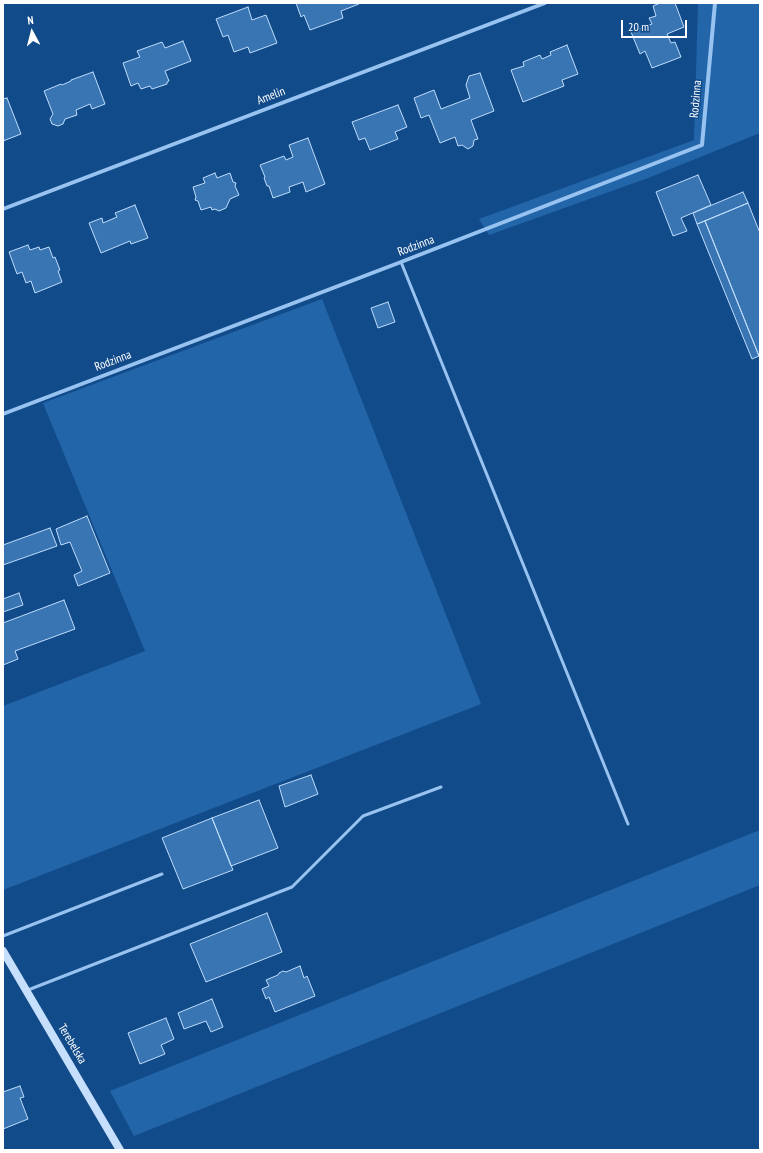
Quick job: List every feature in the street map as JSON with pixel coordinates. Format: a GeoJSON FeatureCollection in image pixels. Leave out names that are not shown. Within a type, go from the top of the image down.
{"type":"FeatureCollection","features":[{"type":"Feature","properties":{"kind":"street","name":"Amelin"},"geometry":{"type":"LineString","coordinates":[[3,209],[545,3]]}},
{"type":"Feature","properties":{"kind":"street","name":"Rodzinna"},"geometry":{"type":"LineString","coordinates":[[3,414],[402,262],[702,145],[715,3]]}},
{"type":"Feature","properties":{"kind":"street","name":"Terebelska"},"geometry":{"type":"LineString","coordinates":[[3,951],[120,1150]]}},
{"type":"Feature","properties":{"kind":"lane"},"geometry":{"type":"LineString","coordinates":[[402,262],[628,824]]}},
{"type":"Feature","properties":{"kind":"lane"},"geometry":{"type":"LineString","coordinates":[[26,990],[292,887],[363,816],[441,787]]}},
{"type":"Feature","properties":{"kind":"lane"},"geometry":{"type":"LineString","coordinates":[[3,936],[162,874]]}},
{"type":"Feature","properties":{"kind":"shaded area"},"geometry":{"type":"Polygon","coordinates":[[[698,3],[760,3],[760,133],[648,178],[489,235],[479,219],[694,140],[698,3]]]}},
{"type":"Feature","properties":{"kind":"shaded area"},"geometry":{"type":"Polygon","coordinates":[[[322,299],[481,704],[3,890],[3,706],[145,651],[43,403],[322,299]]]}},
{"type":"Feature","properties":{"kind":"shaded area"},"geometry":{"type":"Polygon","coordinates":[[[760,830],[760,885],[134,1136],[110,1091],[760,830]]]}},
{"type":"Feature","properties":{"kind":"building"},"geometry":{"type":"Polygon","coordinates":[[[296,3],[359,4],[341,11],[343,18],[310,30],[304,15],[301,17],[296,3]]]}},
{"type":"Feature","properties":{"kind":"building"},"geometry":{"type":"Polygon","coordinates":[[[660,3],[675,3],[684,27],[667,34],[671,43],[675,42],[681,57],[652,68],[645,51],[640,54],[631,32],[652,24],[649,18],[656,16],[653,6],[660,3]]]}},
{"type":"Feature","properties":{"kind":"building"},"geometry":{"type":"Polygon","coordinates":[[[248,7],[252,20],[266,15],[277,43],[250,53],[248,47],[234,52],[228,35],[223,37],[216,19],[248,7]]]}},
{"type":"Feature","properties":{"kind":"building"},"geometry":{"type":"Polygon","coordinates":[[[183,41],[191,61],[165,71],[169,81],[167,84],[152,89],[150,86],[141,89],[138,83],[131,86],[123,63],[140,57],[137,51],[162,42],[165,48],[183,41]]]}},
{"type":"Feature","properties":{"kind":"building"},"geometry":{"type":"Polygon","coordinates":[[[567,45],[578,74],[562,80],[564,86],[523,102],[511,70],[524,66],[523,62],[540,55],[542,59],[551,55],[550,52],[567,45]]]}},
{"type":"Feature","properties":{"kind":"building"},"geometry":{"type":"Polygon","coordinates":[[[93,72],[105,104],[92,109],[90,104],[76,110],[77,115],[65,119],[63,124],[58,126],[52,124],[50,119],[53,114],[44,91],[93,72]]]}},
{"type":"Feature","properties":{"kind":"building"},"geometry":{"type":"Polygon","coordinates":[[[480,73],[494,111],[471,120],[478,139],[474,140],[473,146],[468,149],[462,145],[458,146],[455,137],[440,143],[429,115],[421,118],[414,98],[434,90],[441,109],[470,98],[466,85],[469,76],[480,73]]]}},
{"type":"Feature","properties":{"kind":"building"},"geometry":{"type":"Polygon","coordinates":[[[7,98],[21,134],[3,141],[3,99],[7,98]]]}},
{"type":"Feature","properties":{"kind":"building"},"geometry":{"type":"Polygon","coordinates":[[[398,105],[407,127],[395,132],[398,139],[370,150],[365,138],[359,140],[352,122],[398,105]]]}},
{"type":"Feature","properties":{"kind":"building"},"geometry":{"type":"Polygon","coordinates":[[[308,138],[325,184],[306,192],[303,182],[289,187],[290,192],[273,198],[260,165],[284,156],[286,160],[293,157],[289,145],[308,138]]]}},
{"type":"Feature","properties":{"kind":"building"},"geometry":{"type":"Polygon","coordinates":[[[215,173],[217,178],[230,173],[233,182],[236,183],[235,186],[239,195],[230,199],[226,208],[219,211],[215,209],[212,210],[211,207],[201,210],[198,201],[195,200],[196,197],[193,187],[205,183],[203,178],[215,173]]]}},
{"type":"Feature","properties":{"kind":"building"},"geometry":{"type":"Polygon","coordinates":[[[698,175],[711,205],[681,218],[687,231],[673,236],[656,192],[698,175]]]}},
{"type":"Feature","properties":{"kind":"building"},"geometry":{"type":"Polygon","coordinates":[[[743,192],[748,203],[697,224],[693,213],[743,192]]]}},
{"type":"Feature","properties":{"kind":"building"},"geometry":{"type":"Polygon","coordinates":[[[748,203],[760,233],[760,356],[705,221],[748,203]]]}},
{"type":"Feature","properties":{"kind":"building"},"geometry":{"type":"Polygon","coordinates":[[[135,205],[148,238],[131,244],[130,241],[101,253],[89,223],[102,218],[103,223],[117,217],[115,213],[135,205]]]}},
{"type":"Feature","properties":{"kind":"building"},"geometry":{"type":"Polygon","coordinates":[[[705,221],[759,356],[752,359],[697,224],[705,221]]]}},
{"type":"Feature","properties":{"kind":"building"},"geometry":{"type":"Polygon","coordinates":[[[28,245],[30,250],[39,247],[40,250],[49,247],[60,270],[58,271],[62,282],[35,293],[31,281],[26,283],[22,272],[17,274],[9,252],[28,245]]]}},
{"type":"Feature","properties":{"kind":"building"},"geometry":{"type":"Polygon","coordinates":[[[388,302],[395,322],[378,328],[371,308],[388,302]]]}},
{"type":"Feature","properties":{"kind":"building"},"geometry":{"type":"Polygon","coordinates":[[[87,516],[110,573],[78,586],[74,575],[82,571],[70,542],[61,545],[56,529],[87,516]]]}},
{"type":"Feature","properties":{"kind":"building"},"geometry":{"type":"Polygon","coordinates":[[[50,528],[57,546],[3,565],[3,545],[50,528]]]}},
{"type":"Feature","properties":{"kind":"building"},"geometry":{"type":"Polygon","coordinates":[[[19,593],[23,605],[3,612],[3,599],[19,593]]]}},
{"type":"Feature","properties":{"kind":"building"},"geometry":{"type":"Polygon","coordinates":[[[64,600],[75,629],[15,651],[18,659],[3,665],[3,623],[64,600]]]}},
{"type":"Feature","properties":{"kind":"building"},"geometry":{"type":"Polygon","coordinates":[[[311,775],[318,794],[285,807],[279,786],[311,775]]]}},
{"type":"Feature","properties":{"kind":"building"},"geometry":{"type":"Polygon","coordinates":[[[259,800],[278,848],[231,866],[212,818],[259,800]]]}},
{"type":"Feature","properties":{"kind":"building"},"geometry":{"type":"Polygon","coordinates":[[[212,818],[233,870],[183,889],[162,838],[212,818]]]}},
{"type":"Feature","properties":{"kind":"building"},"geometry":{"type":"Polygon","coordinates":[[[267,913],[282,952],[206,982],[190,944],[267,913]]]}},
{"type":"Feature","properties":{"kind":"building"},"geometry":{"type":"Polygon","coordinates":[[[300,966],[304,978],[307,976],[315,996],[275,1012],[269,997],[266,999],[262,989],[269,986],[266,980],[283,971],[286,972],[300,966]]]}},
{"type":"Feature","properties":{"kind":"building"},"geometry":{"type":"Polygon","coordinates":[[[212,999],[223,1027],[211,1032],[206,1021],[184,1029],[178,1013],[212,999]]]}},
{"type":"Feature","properties":{"kind":"building"},"geometry":{"type":"Polygon","coordinates":[[[166,1018],[174,1039],[161,1045],[165,1054],[140,1064],[128,1033],[166,1018]]]}},
{"type":"Feature","properties":{"kind":"building"},"geometry":{"type":"Polygon","coordinates":[[[20,1086],[24,1097],[20,1098],[28,1119],[3,1129],[3,1092],[20,1086]]]}}]}
